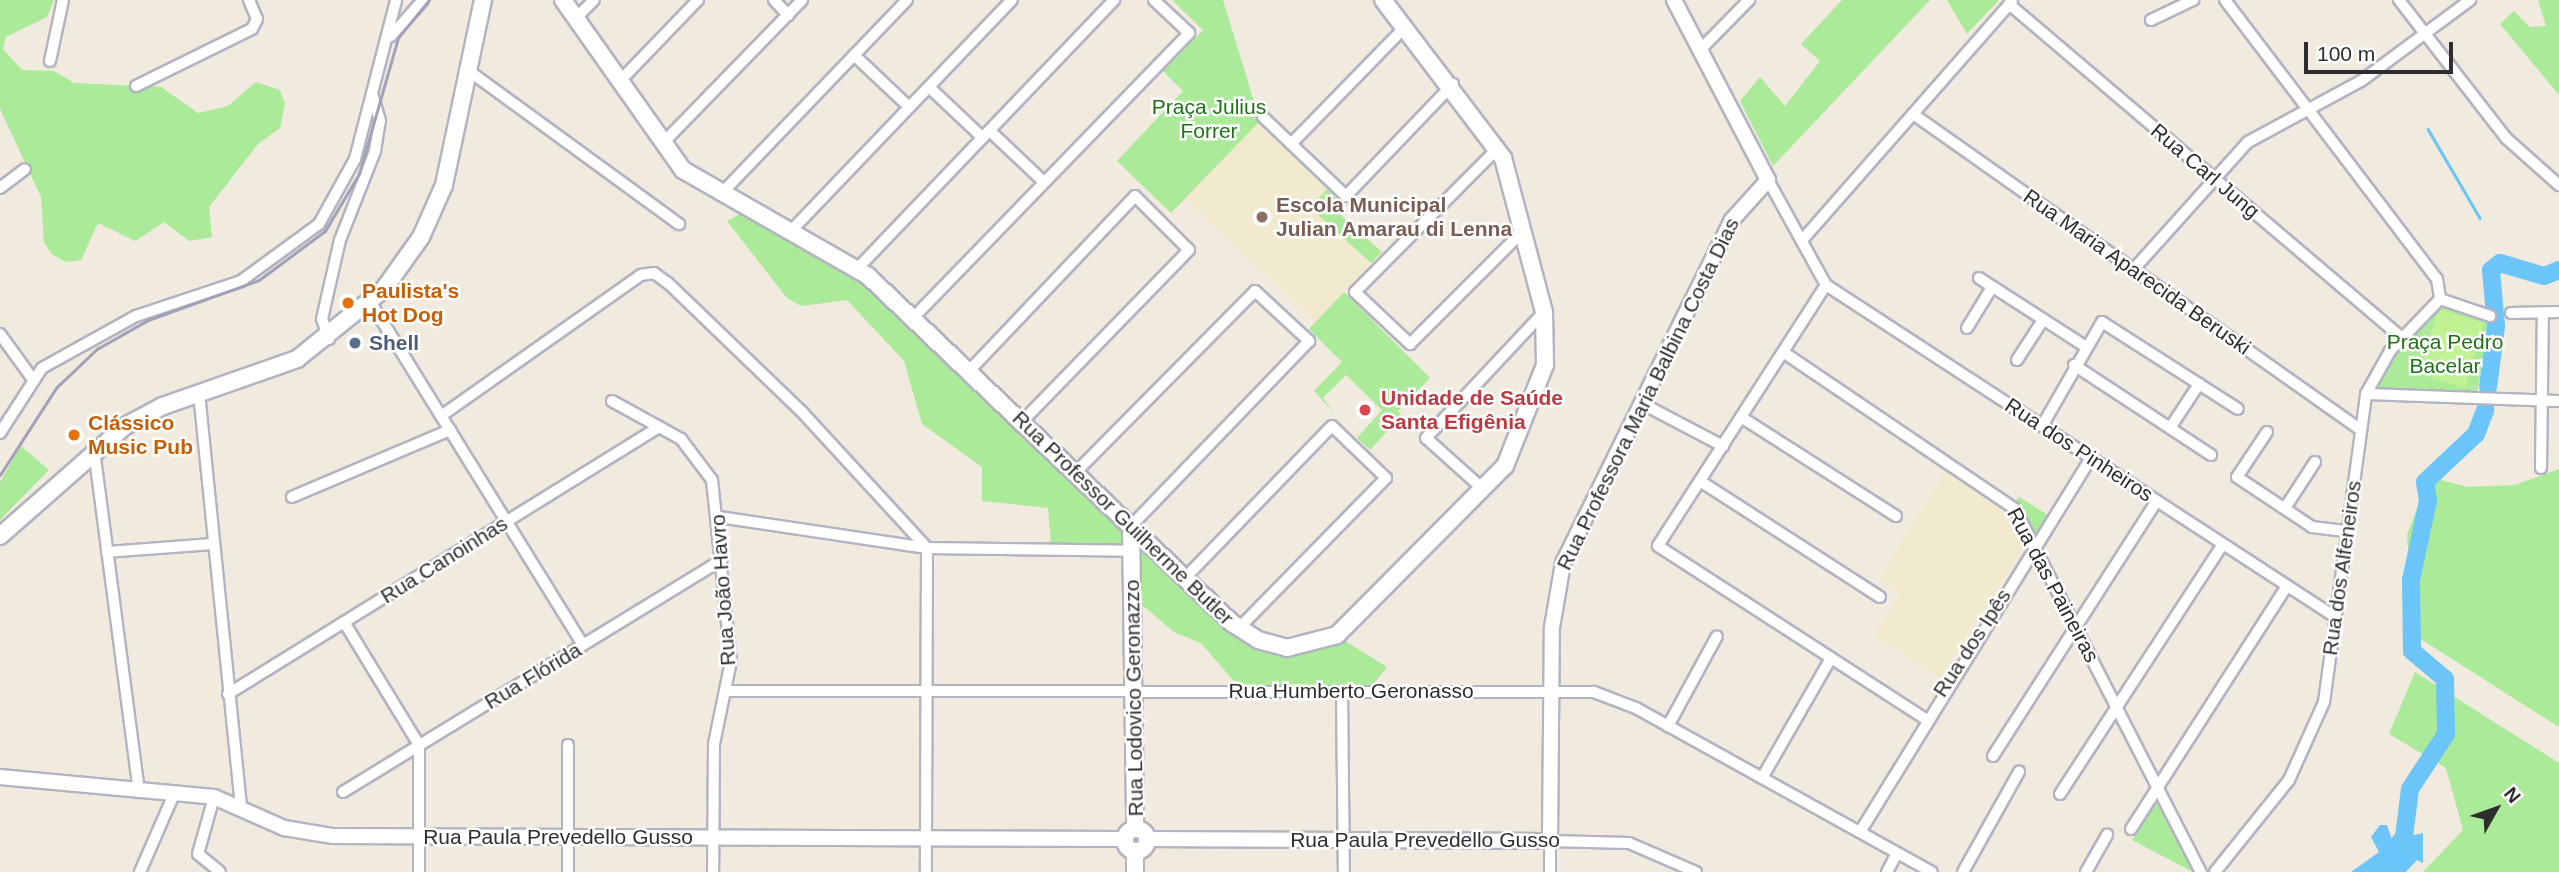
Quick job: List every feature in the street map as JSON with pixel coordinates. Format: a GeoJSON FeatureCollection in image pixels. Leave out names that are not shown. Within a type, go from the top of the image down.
{"type":"FeatureCollection","features":[{"type":"Feature","properties":{"kind":"main road"},"geometry":{"type":"LineString","coordinates":[[0,536],[94,447],[145,415],[199,393],[267,374],[329,339],[371,303],[408,257],[437,205],[483,0]]}},
{"type":"Feature","properties":{"kind":"main road","name":"Rua Professor Guilherme Butler"},"geometry":{"type":"LineString","coordinates":[[563,0],[662,144],[684,170],[720,195],[859,268],[1239,628],[1276,646],[1329,641],[1483,489],[1511,458],[1541,380],[1544,312],[1524,230],[1498,148],[1453,84],[1383,0]]}},
{"type":"Feature","properties":{"kind":"main road","name":"Rua Lodovico Geronazzo"},"geometry":{"type":"LineString","coordinates":[[1130,526],[1135,872]]}},
{"type":"Feature","properties":{"kind":"street"},"geometry":{"type":"LineString","coordinates":[[50,61],[63,0]]}},
{"type":"Feature","properties":{"kind":"street"},"geometry":{"type":"LineString","coordinates":[[136,86],[252,29],[257,19],[249,0]]}},
{"type":"Feature","properties":{"kind":"street"},"geometry":{"type":"LineString","coordinates":[[0,433],[32,378],[121,323],[241,281],[295,245],[340,193],[373,97],[389,39],[396,0]]}},
{"type":"Feature","properties":{"kind":"street"},"geometry":{"type":"LineString","coordinates":[[389,39],[423,0]]}},
{"type":"Feature","properties":{"kind":"street"},"geometry":{"type":"LineString","coordinates":[[576,19],[594,0]]}},
{"type":"Feature","properties":{"kind":"street"},"geometry":{"type":"LineString","coordinates":[[619,82],[698,0]]}},
{"type":"Feature","properties":{"kind":"street"},"geometry":{"type":"LineString","coordinates":[[774,0],[788,15]]}},
{"type":"Feature","properties":{"kind":"street"},"geometry":{"type":"LineString","coordinates":[[662,144],[802,0]]}},
{"type":"Feature","properties":{"kind":"street"},"geometry":{"type":"LineString","coordinates":[[720,195],[907,0]]}},
{"type":"Feature","properties":{"kind":"street"},"geometry":{"type":"LineString","coordinates":[[790,232],[1012,0]]}},
{"type":"Feature","properties":{"kind":"street"},"geometry":{"type":"LineString","coordinates":[[859,268],[1114,0]]}},
{"type":"Feature","properties":{"kind":"street"},"geometry":{"type":"LineString","coordinates":[[913,318],[1189,33],[1154,0]]}},
{"type":"Feature","properties":{"kind":"street"},"geometry":{"type":"LineString","coordinates":[[1674,0],[1768,180],[1804,239],[1826,285],[1658,547],[1924,718]]}},
{"type":"Feature","properties":{"kind":"street"},"geometry":{"type":"LineString","coordinates":[[1701,49],[1749,0]]}},
{"type":"Feature","properties":{"kind":"street"},"geometry":{"type":"LineString","coordinates":[[2151,20],[2193,0]]}},
{"type":"Feature","properties":{"kind":"street"},"geometry":{"type":"LineString","coordinates":[[2225,0],[2437,279],[2440,299],[2490,316]]}},
{"type":"Feature","properties":{"kind":"street"},"geometry":{"type":"LineString","coordinates":[[2399,0],[2506,138],[2559,185]]}},
{"type":"Feature","properties":{"kind":"street"},"geometry":{"type":"LineString","coordinates":[[2133,270],[2213,178],[2260,133],[2361,80],[2470,0]]}},
{"type":"Feature","properties":{"kind":"street"},"geometry":{"type":"LineString","coordinates":[[1804,239],[2011,2]]}},
{"type":"Feature","properties":{"kind":"street","name":"Rua Carl Jung"},"geometry":{"type":"LineString","coordinates":[[2011,2],[2402,338]]}},
{"type":"Feature","properties":{"kind":"street"},"geometry":{"type":"LineString","coordinates":[[1291,144],[1405,27]]}},
{"type":"Feature","properties":{"kind":"street"},"geometry":{"type":"LineString","coordinates":[[854,55],[909,107]]}},
{"type":"Feature","properties":{"kind":"street"},"geometry":{"type":"LineString","coordinates":[[469,71],[679,224]]}},
{"type":"Feature","properties":{"kind":"street"},"geometry":{"type":"LineString","coordinates":[[1263,117],[1346,196],[1453,84]]}},
{"type":"Feature","properties":{"kind":"street"},"geometry":{"type":"LineString","coordinates":[[929,87],[1044,183]]}},
{"type":"Feature","properties":{"kind":"street"},"geometry":{"type":"LineString","coordinates":[[329,339],[322,319],[340,240],[375,151],[380,121],[373,97]]}},
{"type":"Feature","properties":{"kind":"street","name":"Rua Maria Aparecida Beruski"},"geometry":{"type":"LineString","coordinates":[[1913,114],[2361,430]]}},
{"type":"Feature","properties":{"kind":"street"},"geometry":{"type":"LineString","coordinates":[[1498,148],[1355,292],[1410,344],[1524,230]]}},
{"type":"Feature","properties":{"kind":"street"},"geometry":{"type":"LineString","coordinates":[[0,188],[25,169]]}},
{"type":"Feature","properties":{"kind":"street","name":"Rua Professora Maria Balbina Costa Dias"},"geometry":{"type":"LineString","coordinates":[[1550,872],[1551,691],[1558,578],[1732,220],[1768,180]]}},
{"type":"Feature","properties":{"kind":"street"},"geometry":{"type":"LineString","coordinates":[[968,371],[1135,196],[1189,250],[1022,422]]}},
{"type":"Feature","properties":{"kind":"street"},"geometry":{"type":"LineString","coordinates":[[441,416],[654,273],[803,413],[927,548],[926,872]]}},
{"type":"Feature","properties":{"kind":"street"},"geometry":{"type":"LineString","coordinates":[[1979,278],[2086,347]]}},
{"type":"Feature","properties":{"kind":"street","name":"Rua dos Pinheiros"},"geometry":{"type":"LineString","coordinates":[[1826,285],[2332,615]]}},
{"type":"Feature","properties":{"kind":"street"},"geometry":{"type":"LineString","coordinates":[[1967,328],[1993,287]]}},
{"type":"Feature","properties":{"kind":"street"},"geometry":{"type":"LineString","coordinates":[[1075,473],[1255,291],[1309,341],[1130,526]]}},
{"type":"Feature","properties":{"kind":"street","name":"Rua dos Alfeneiros"},"geometry":{"type":"LineString","coordinates":[[2215,872],[2294,771],[2326,695],[2332,615],[2366,394],[2402,338],[2440,299]]}},
{"type":"Feature","properties":{"kind":"street"},"geometry":{"type":"LineString","coordinates":[[371,303],[583,645]]}},
{"type":"Feature","properties":{"kind":"street"},"geometry":{"type":"LineString","coordinates":[[1483,489],[1426,438],[1544,312]]}},
{"type":"Feature","properties":{"kind":"street"},"geometry":{"type":"LineString","coordinates":[[2511,313],[2559,312]]}},
{"type":"Feature","properties":{"kind":"street"},"geometry":{"type":"LineString","coordinates":[[2541,468],[2544,401],[2543,313]]}},
{"type":"Feature","properties":{"kind":"street"},"geometry":{"type":"LineString","coordinates":[[2017,360],[2043,320]]}},
{"type":"Feature","properties":{"kind":"street"},"geometry":{"type":"LineString","coordinates":[[2042,426],[2074,365],[2102,322],[2238,409]]}},
{"type":"Feature","properties":{"kind":"street"},"geometry":{"type":"LineString","coordinates":[[0,334],[32,378]]}},
{"type":"Feature","properties":{"kind":"street","name":"Rua das Paineiras"},"geometry":{"type":"LineString","coordinates":[[1783,352],[2005,498],[2035,545],[2201,872]]}},
{"type":"Feature","properties":{"kind":"street"},"geometry":{"type":"LineString","coordinates":[[2074,365],[2211,455]]}},
{"type":"Feature","properties":{"kind":"street"},"geometry":{"type":"LineString","coordinates":[[2170,428],[2199,384]]}},
{"type":"Feature","properties":{"kind":"street"},"geometry":{"type":"LineString","coordinates":[[199,393],[241,807]]}},
{"type":"Feature","properties":{"kind":"street"},"geometry":{"type":"LineString","coordinates":[[2366,394],[2559,401]]}},
{"type":"Feature","properties":{"kind":"street","name":"Rua João Havro"},"geometry":{"type":"LineString","coordinates":[[612,401],[659,427],[701,457],[719,517],[731,661],[714,744],[713,872]]}},
{"type":"Feature","properties":{"kind":"street"},"geometry":{"type":"LineString","coordinates":[[1641,403],[1723,446]]}},
{"type":"Feature","properties":{"kind":"street"},"geometry":{"type":"LineString","coordinates":[[1741,417],[1896,516]]}},
{"type":"Feature","properties":{"kind":"street"},"geometry":{"type":"LineString","coordinates":[[1185,578],[1332,426],[1386,478],[1239,628]]}},
{"type":"Feature","properties":{"kind":"street","name":"Rua Canoinhas"},"geometry":{"type":"LineString","coordinates":[[228,694],[659,427]]}},
{"type":"Feature","properties":{"kind":"street"},"geometry":{"type":"LineString","coordinates":[[292,497],[450,430]]}},
{"type":"Feature","properties":{"kind":"street"},"geometry":{"type":"LineString","coordinates":[[2267,432],[2237,477],[2312,527],[2347,531]]}},
{"type":"Feature","properties":{"kind":"street"},"geometry":{"type":"LineString","coordinates":[[94,447],[139,792]]}},
{"type":"Feature","properties":{"kind":"street","name":"Rua dos Ipês"},"geometry":{"type":"LineString","coordinates":[[1860,832],[1924,718],[2091,458]]}},
{"type":"Feature","properties":{"kind":"street"},"geometry":{"type":"LineString","coordinates":[[2285,508],[2315,462]]}},
{"type":"Feature","properties":{"kind":"street"},"geometry":{"type":"LineString","coordinates":[[1700,481],[1880,597]]}},
{"type":"Feature","properties":{"kind":"street"},"geometry":{"type":"LineString","coordinates":[[1993,756],[2158,501]]}},
{"type":"Feature","properties":{"kind":"street"},"geometry":{"type":"LineString","coordinates":[[719,517],[927,548],[1132,551]]}},
{"type":"Feature","properties":{"kind":"street"},"geometry":{"type":"LineString","coordinates":[[107,552],[214,544]]}},
{"type":"Feature","properties":{"kind":"street"},"geometry":{"type":"LineString","coordinates":[[2060,794],[2223,544]]}},
{"type":"Feature","properties":{"kind":"street","name":"Rua Flórida"},"geometry":{"type":"LineString","coordinates":[[343,792],[722,560]]}},
{"type":"Feature","properties":{"kind":"street"},"geometry":{"type":"LineString","coordinates":[[2131,829],[2287,586]]}},
{"type":"Feature","properties":{"kind":"street"},"geometry":{"type":"LineString","coordinates":[[344,622],[419,745],[419,872]]}},
{"type":"Feature","properties":{"kind":"street"},"geometry":{"type":"LineString","coordinates":[[1668,726],[1717,636]]}},
{"type":"Feature","properties":{"kind":"street"},"geometry":{"type":"LineString","coordinates":[[1762,778],[1831,658]]}},
{"type":"Feature","properties":{"kind":"street","name":"Rua Humberto Geronasso"},"geometry":{"type":"LineString","coordinates":[[725,691],[1551,691],[1609,696],[1933,872]]}},
{"type":"Feature","properties":{"kind":"street"},"geometry":{"type":"LineString","coordinates":[[1342,691],[1344,872]]}},
{"type":"Feature","properties":{"kind":"street"},"geometry":{"type":"LineString","coordinates":[[568,746],[568,872]]}},
{"type":"Feature","properties":{"kind":"street"},"geometry":{"type":"LineString","coordinates":[[1963,872],[2019,772]]}},
{"type":"Feature","properties":{"kind":"street","name":"Rua Paula Prevedello Gusso"},"geometry":{"type":"LineString","coordinates":[[0,777],[214,797],[298,832],[419,837],[1629,843],[1696,872]]}},
{"type":"Feature","properties":{"kind":"street"},"geometry":{"type":"LineString","coordinates":[[140,872],[174,794]]}},
{"type":"Feature","properties":{"kind":"street"},"geometry":{"type":"LineString","coordinates":[[214,797],[198,853],[220,872]]}},
{"type":"Feature","properties":{"kind":"street"},"geometry":{"type":"LineString","coordinates":[[2086,872],[2107,835]]}},
{"type":"Feature","properties":{"kind":"street"},"geometry":{"type":"LineString","coordinates":[[1887,872],[1897,853]]}},
{"type":"Feature","properties":{"kind":"shaded area","name":"Escola Municipal Julian Amarau di Lenna"},"geometry":{"type":"Polygon","coordinates":[[[1257,123],[1327,189],[1311,208],[1371,263],[1315,322],[1185,199],[1257,123]]]}},
{"type":"Feature","properties":{"kind":"shaded area"},"geometry":{"type":"Polygon","coordinates":[[[1947,469],[2002,511],[2024,548],[1941,678],[1874,636],[1900,594],[1879,578],[1947,469]]]}},
{"type":"Feature","properties":{"kind":"green space"},"geometry":{"type":"Polygon","coordinates":[[[0,0],[54,0],[47,17],[6,37],[3,49],[22,70],[54,71],[74,83],[161,87],[198,113],[228,106],[256,82],[280,90],[285,104],[280,128],[258,144],[209,207],[212,237],[189,241],[164,222],[135,241],[98,223],[81,260],[66,262],[52,254],[44,243],[41,197],[0,109],[0,0]]]}},
{"type":"Feature","properties":{"kind":"green space","name":"Praça Julius Forrer"},"geometry":{"type":"Polygon","coordinates":[[[1172,0],[1223,0],[1260,121],[1171,213],[1117,161],[1183,91],[1163,71],[1203,30],[1172,0]]]}},
{"type":"Feature","properties":{"kind":"green space"},"geometry":{"type":"Polygon","coordinates":[[[1842,0],[1930,0],[1773,166],[1740,101],[1760,77],[1785,106],[1820,61],[1801,44],[1842,0]]]}},
{"type":"Feature","properties":{"kind":"green space"},"geometry":{"type":"Polygon","coordinates":[[[1947,0],[1999,0],[1967,34],[1947,0]]]}},
{"type":"Feature","properties":{"kind":"green space"},"geometry":{"type":"Polygon","coordinates":[[[2538,0],[2559,0],[2559,95],[2500,24],[2514,11],[2530,27],[2546,26],[2538,0]]]}},
{"type":"Feature","properties":{"kind":"green space"},"geometry":{"type":"Polygon","coordinates":[[[1327,189],[1343,205],[1337,212],[1382,252],[1371,263],[1310,208],[1327,189]]]}},
{"type":"Feature","properties":{"kind":"green space"},"geometry":{"type":"Polygon","coordinates":[[[742,213],[858,275],[1125,527],[1126,546],[1051,545],[1048,508],[982,501],[982,467],[922,424],[904,361],[847,300],[801,306],[787,298],[727,221],[742,213]]]}},
{"type":"Feature","properties":{"kind":"green space"},"geometry":{"type":"Polygon","coordinates":[[[1344,292],[1430,378],[1398,411],[1417,435],[1399,418],[1370,450],[1357,438],[1382,410],[1346,375],[1323,398],[1334,413],[1314,391],[1342,362],[1309,329],[1344,292]]]}},
{"type":"Feature","properties":{"kind":"green space","name":"Praça Pedro Bacelar"},"geometry":{"type":"Polygon","coordinates":[[[2441,302],[2489,320],[2477,393],[2373,388],[2391,355],[2441,302]]]}},
{"type":"Feature","properties":{"kind":"green space"},"geometry":{"type":"Polygon","coordinates":[[[2438,309],[2484,323],[2465,388],[2419,374],[2438,309]]]}},
{"type":"Feature","properties":{"kind":"green space"},"geometry":{"type":"Polygon","coordinates":[[[21,446],[49,470],[0,520],[0,482],[21,446]]]}},
{"type":"Feature","properties":{"kind":"green space"},"geometry":{"type":"Polygon","coordinates":[[[2559,469],[2559,727],[2416,636],[2407,535],[2429,477],[2468,487],[2515,485],[2559,469]]]}},
{"type":"Feature","properties":{"kind":"green space"},"geometry":{"type":"Polygon","coordinates":[[[2019,497],[2048,515],[2036,534],[2016,500],[2019,497]]]}},
{"type":"Feature","properties":{"kind":"green space"},"geometry":{"type":"Polygon","coordinates":[[[1140,543],[1223,622],[1292,654],[1342,639],[1387,667],[1371,687],[1237,685],[1201,643],[1174,632],[1141,604],[1140,543]]]}},
{"type":"Feature","properties":{"kind":"green space"},"geometry":{"type":"Polygon","coordinates":[[[2415,672],[2559,763],[2559,872],[2423,872],[2463,830],[2446,768],[2389,734],[2415,672]]]}},
{"type":"Feature","properties":{"kind":"green space"},"geometry":{"type":"Polygon","coordinates":[[[2156,801],[2193,872],[2132,840],[2156,801]]]}},
{"type":"Feature","properties":{"kind":"water"},"geometry":{"type":"Polygon","coordinates":[[[2380,825],[2387,825],[2392,840],[2423,833],[2423,863],[2417,860],[2406,872],[2351,872],[2379,852],[2371,837],[2380,825]]]}},
{"type":"Feature","properties":{"kind":"waterway"},"geometry":{"type":"LineString","coordinates":[[2428,129],[2480,218]]}},
{"type":"Feature","properties":{"kind":"waterway"},"geometry":{"type":"LineString","coordinates":[[2498,258],[2500,263]]}},
{"type":"Feature","properties":{"kind":"waterway"},"geometry":{"type":"LineString","coordinates":[[2488,387],[2496,326],[2491,270],[2500,263],[2544,276],[2559,270]]}},
{"type":"Feature","properties":{"kind":"waterway"},"geometry":{"type":"LineString","coordinates":[[2376,872],[2404,837],[2410,789],[2446,734],[2445,679],[2412,651],[2411,580],[2428,501],[2425,482],[2476,434],[2485,410]]}},
{"type":"Feature","properties":{"kind":"railway"},"geometry":{"type":"LineString","coordinates":[[0,475],[56,388],[97,349],[148,320],[259,280],[325,231],[359,174],[398,38],[429,0]]}},
{"type":"Feature","properties":{"kind":"place","name":"Escola Municipal Julian Amarau di Lenna"},"geometry":{"type":"Point","coordinates":[1262,217]}},
{"type":"Feature","properties":{"kind":"place","name":"Paulista's Hot Dog"},"geometry":{"type":"Point","coordinates":[348,303]}},
{"type":"Feature","properties":{"kind":"place","name":"Shell"},"geometry":{"type":"Point","coordinates":[355,343]}},
{"type":"Feature","properties":{"kind":"place","name":"Unidade de Saúde Santa Efigênia"},"geometry":{"type":"Point","coordinates":[1365,410]}},
{"type":"Feature","properties":{"kind":"place","name":"Clássico Music Pub"},"geometry":{"type":"Point","coordinates":[74,435]}}]}
